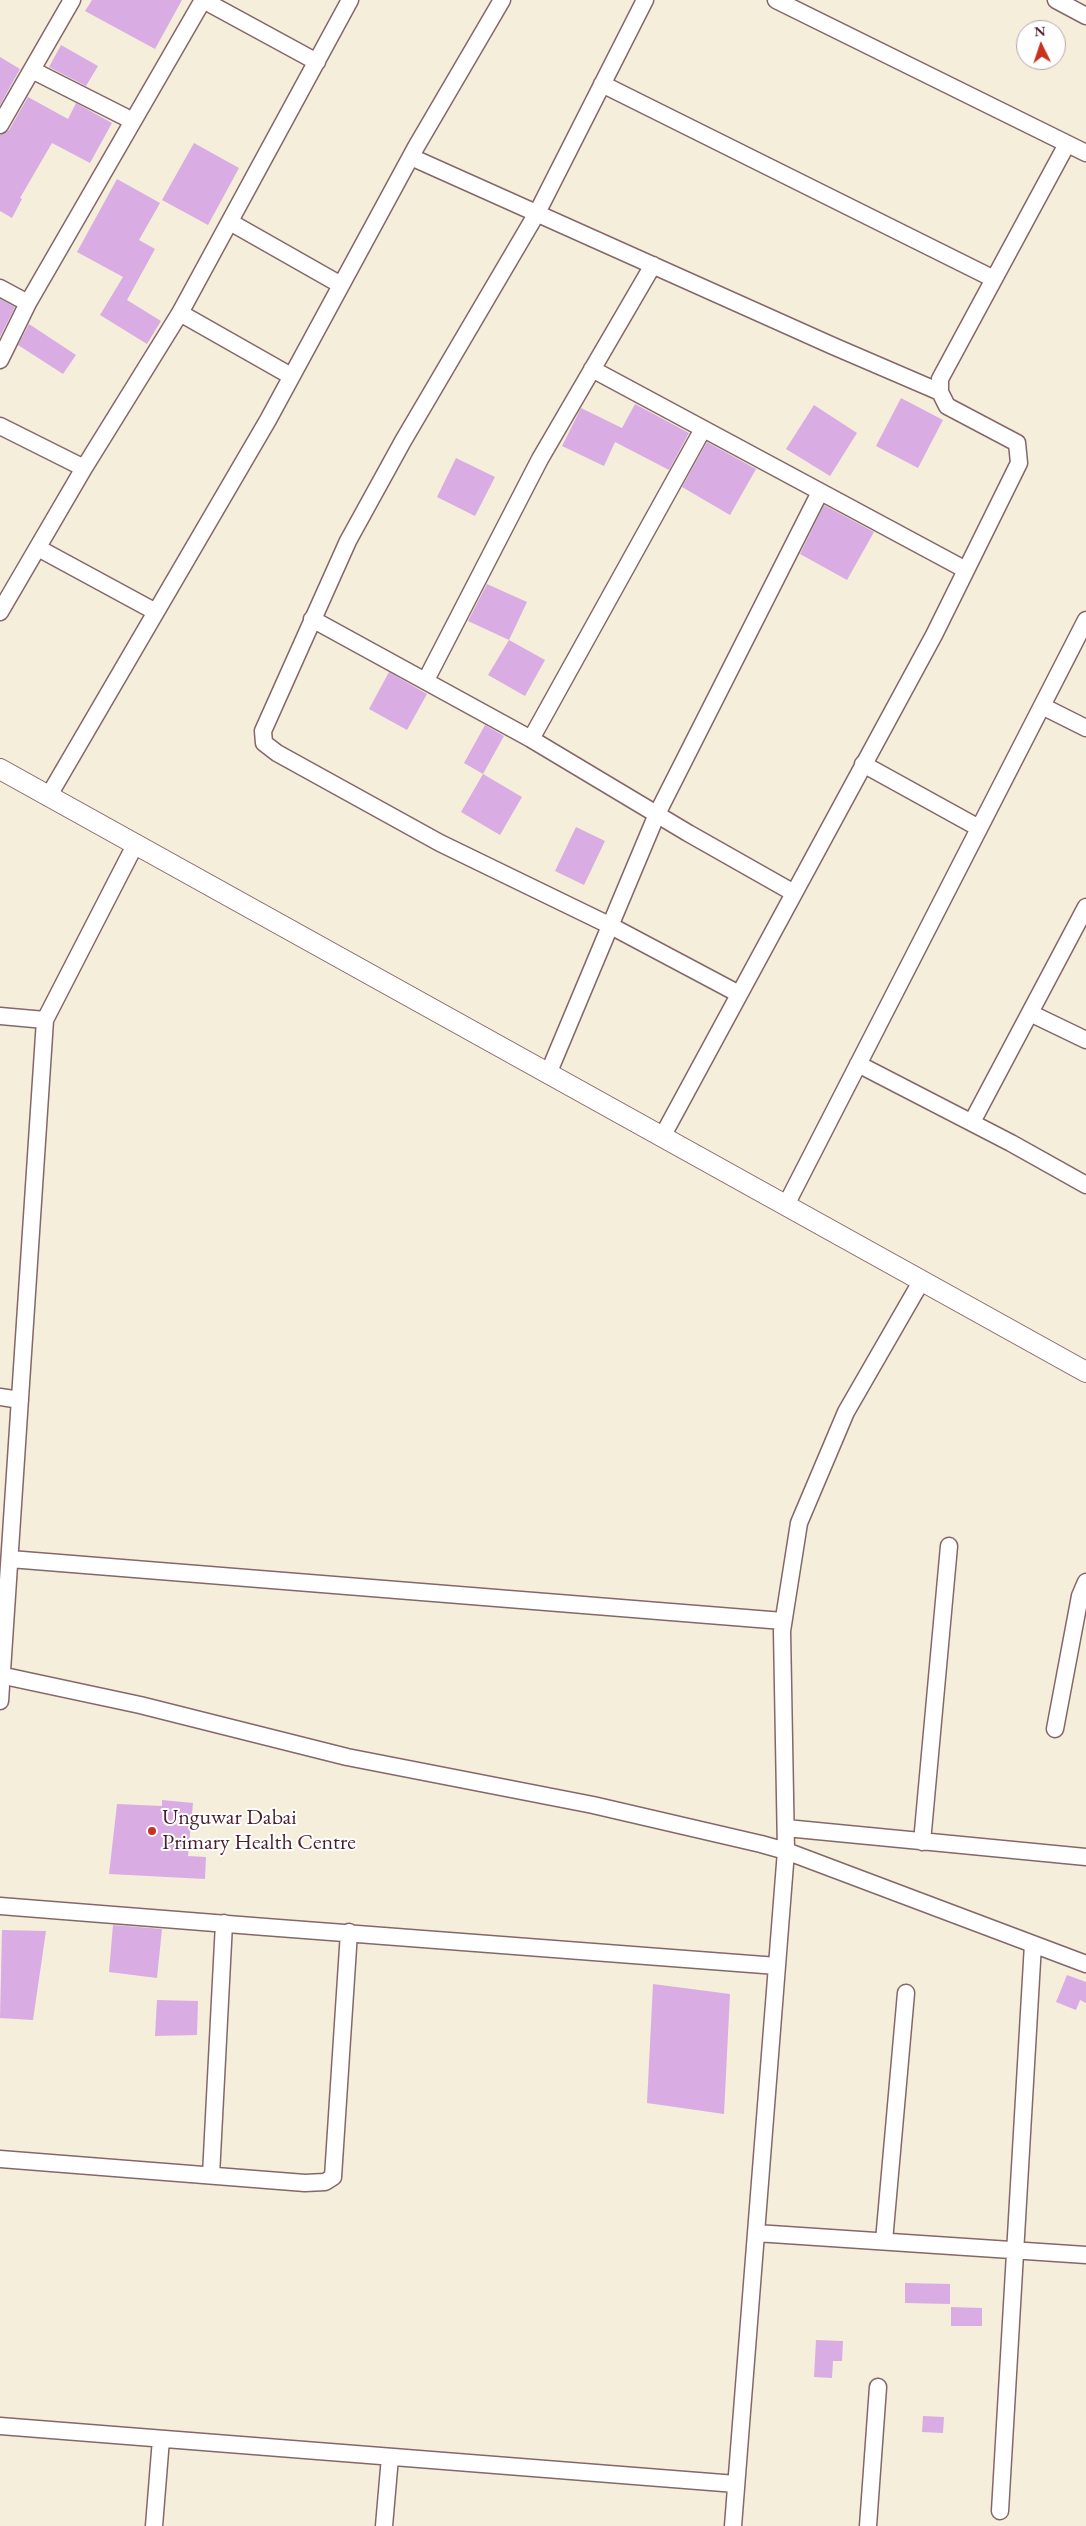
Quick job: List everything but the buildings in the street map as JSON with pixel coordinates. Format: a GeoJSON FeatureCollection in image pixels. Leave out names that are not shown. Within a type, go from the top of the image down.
{"type":"FeatureCollection","features":[{"type":"Feature","properties":{"kind":"street"},"geometry":{"type":"LineString","coordinates":[[0,125],[72,0]]}},
{"type":"Feature","properties":{"kind":"street"},"geometry":{"type":"LineString","coordinates":[[0,360],[28,303],[203,0],[317,62]]}},
{"type":"Feature","properties":{"kind":"street"},"geometry":{"type":"LineString","coordinates":[[0,612],[4,595],[38,548],[84,468],[180,313],[350,0]]}},
{"type":"Feature","properties":{"kind":"street"},"geometry":{"type":"LineString","coordinates":[[48,797],[291,376],[411,157],[502,0]]}},
{"type":"Feature","properties":{"kind":"street"},"geometry":{"type":"LineString","coordinates":[[645,0],[537,213],[402,441],[348,541],[263,731],[264,743],[277,753],[440,842],[611,926],[739,994]]}},
{"type":"Feature","properties":{"kind":"street"},"geometry":{"type":"LineString","coordinates":[[776,0],[1086,153]]}},
{"type":"Feature","properties":{"kind":"street"},"geometry":{"type":"LineString","coordinates":[[1056,0],[1086,16]]}},
{"type":"Feature","properties":{"kind":"street"},"geometry":{"type":"LineString","coordinates":[[32,70],[133,121]]}},
{"type":"Feature","properties":{"kind":"street"},"geometry":{"type":"LineString","coordinates":[[602,84],[994,279]]}},
{"type":"Feature","properties":{"kind":"street"},"geometry":{"type":"LineString","coordinates":[[662,1137],[966,570],[1019,463],[1020,452],[1017,443],[947,406],[940,392],[940,380],[1067,144]]}},
{"type":"Feature","properties":{"kind":"street"},"geometry":{"type":"LineString","coordinates":[[411,157],[940,392]]}},
{"type":"Feature","properties":{"kind":"street"},"geometry":{"type":"LineString","coordinates":[[230,222],[341,285]]}},
{"type":"Feature","properties":{"kind":"street"},"geometry":{"type":"LineString","coordinates":[[426,680],[540,459],[653,265]]}},
{"type":"Feature","properties":{"kind":"street"},"geometry":{"type":"LineString","coordinates":[[0,288],[28,303]]}},
{"type":"Feature","properties":{"kind":"street"},"geometry":{"type":"LineString","coordinates":[[180,313],[291,376]]}},
{"type":"Feature","properties":{"kind":"street"},"geometry":{"type":"LineString","coordinates":[[592,369],[966,570]]}},
{"type":"Feature","properties":{"kind":"street"},"geometry":{"type":"LineString","coordinates":[[0,426],[84,468]]}},
{"type":"Feature","properties":{"kind":"street"},"geometry":{"type":"LineString","coordinates":[[531,739],[703,429]]}},
{"type":"Feature","properties":{"kind":"street"},"geometry":{"type":"LineString","coordinates":[[548,1074],[658,814],[820,492]]}},
{"type":"Feature","properties":{"kind":"street"},"geometry":{"type":"LineString","coordinates":[[38,548],[156,612]]}},
{"type":"Feature","properties":{"kind":"street"},"geometry":{"type":"LineString","coordinates":[[312,619],[531,739],[794,893]]}},
{"type":"Feature","properties":{"kind":"street"},"geometry":{"type":"LineString","coordinates":[[786,1205],[1086,620]]}},
{"type":"Feature","properties":{"kind":"street"},"geometry":{"type":"LineString","coordinates":[[1042,706],[1086,728]]}},
{"type":"Feature","properties":{"kind":"street"},"geometry":{"type":"LineString","coordinates":[[863,764],[979,828]]}},
{"type":"Feature","properties":{"kind":"street"},"geometry":{"type":"LineString","coordinates":[[0,769],[135,846],[1086,1372]]}},
{"type":"Feature","properties":{"kind":"street"},"geometry":{"type":"LineString","coordinates":[[0,1701],[10,1559],[6,1527],[20,1400],[45,1020],[135,846]]}},
{"type":"Feature","properties":{"kind":"street"},"geometry":{"type":"LineString","coordinates":[[972,1122],[1086,907]]}},
{"type":"Feature","properties":{"kind":"street"},"geometry":{"type":"LineString","coordinates":[[1030,1013],[1086,1040]]}},
{"type":"Feature","properties":{"kind":"street"},"geometry":{"type":"LineString","coordinates":[[0,1016],[45,1020]]}},
{"type":"Feature","properties":{"kind":"street"},"geometry":{"type":"LineString","coordinates":[[858,1064],[972,1122],[1086,1184]]}},
{"type":"Feature","properties":{"kind":"street"},"geometry":{"type":"LineString","coordinates":[[733,2526],[786,1850],[783,1621],[798,1523],[846,1412],[922,1280]]}},
{"type":"Feature","properties":{"kind":"street"},"geometry":{"type":"LineString","coordinates":[[0,1397],[20,1400]]}},
{"type":"Feature","properties":{"kind":"street"},"geometry":{"type":"LineString","coordinates":[[922,1842],[949,1546]]}},
{"type":"Feature","properties":{"kind":"street"},"geometry":{"type":"LineString","coordinates":[[10,1559],[783,1621]]}},
{"type":"Feature","properties":{"kind":"street"},"geometry":{"type":"LineString","coordinates":[[1055,1729],[1080,1596],[1086,1582]]}},
{"type":"Feature","properties":{"kind":"street"},"geometry":{"type":"LineString","coordinates":[[1,1675],[140,1705],[347,1757],[593,1805],[786,1850],[1086,1964]]}},
{"type":"Feature","properties":{"kind":"street"},"geometry":{"type":"LineString","coordinates":[[786,1828],[1086,1858]]}},
{"type":"Feature","properties":{"kind":"street"},"geometry":{"type":"LineString","coordinates":[[0,1906],[349,1932],[542,1950],[777,1966]]}},
{"type":"Feature","properties":{"kind":"street"},"geometry":{"type":"LineString","coordinates":[[211,2174],[224,1923]]}},
{"type":"Feature","properties":{"kind":"street"},"geometry":{"type":"LineString","coordinates":[[0,2159],[211,2174],[305,2184],[325,2182],[333,2177],[349,1932]]}},
{"type":"Feature","properties":{"kind":"street"},"geometry":{"type":"LineString","coordinates":[[1000,2511],[1033,1944]]}},
{"type":"Feature","properties":{"kind":"street"},"geometry":{"type":"LineString","coordinates":[[884,2242],[906,1993]]}},
{"type":"Feature","properties":{"kind":"street"},"geometry":{"type":"LineString","coordinates":[[756,2233],[1086,2255]]}},
{"type":"Feature","properties":{"kind":"street"},"geometry":{"type":"LineString","coordinates":[[868,2526],[878,2387]]}},
{"type":"Feature","properties":{"kind":"street"},"geometry":{"type":"LineString","coordinates":[[0,2426],[736,2484]]}},
{"type":"Feature","properties":{"kind":"street"},"geometry":{"type":"LineString","coordinates":[[154,2526],[162,2439]]}},
{"type":"Feature","properties":{"kind":"street"},"geometry":{"type":"LineString","coordinates":[[384,2526],[390,2457]]}},
{"type":"Feature","properties":{"kind":"place","name":"Unguwar Dabai Primary Health Centre"},"geometry":{"type":"Point","coordinates":[152,1831]}}]}
